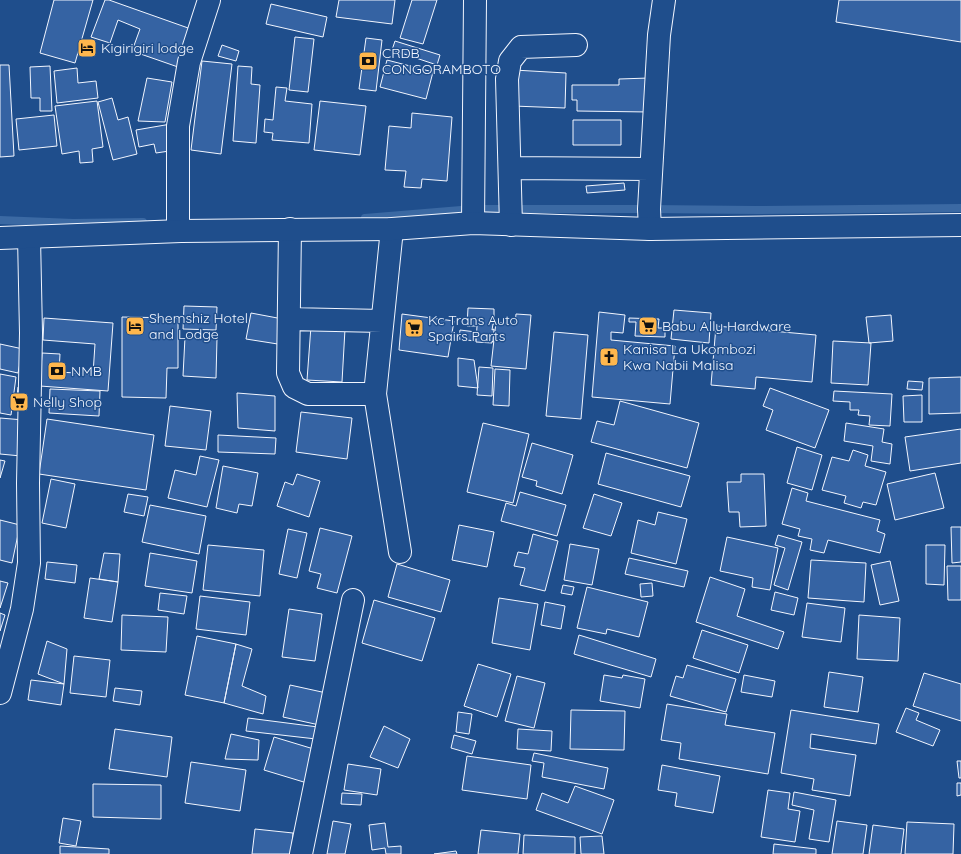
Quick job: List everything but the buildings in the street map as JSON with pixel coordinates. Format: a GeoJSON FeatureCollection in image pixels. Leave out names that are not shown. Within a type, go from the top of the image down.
{"type":"FeatureCollection","features":[{"type":"Feature","properties":{"kind":"street"},"geometry":{"type":"LineString","coordinates":[[181,231],[178,221],[178,126],[189,62],[209,0]]}},
{"type":"Feature","properties":{"kind":"street"},"geometry":{"type":"LineString","coordinates":[[473,223],[476,0]]}},
{"type":"Feature","properties":{"kind":"street"},"geometry":{"type":"LineString","coordinates":[[650,229],[649,209],[659,35],[664,0]]}},
{"type":"Feature","properties":{"kind":"street"},"geometry":{"type":"LineString","coordinates":[[511,225],[507,79],[510,60],[521,47],[576,45]]}},
{"type":"Feature","properties":{"kind":"street"},"geometry":{"type":"LineString","coordinates":[[510,168],[651,169]]}},
{"type":"Feature","properties":{"kind":"street"},"geometry":{"type":"LineString","coordinates":[[0,238],[181,231],[392,229],[473,223],[650,229],[961,225]]}},
{"type":"Feature","properties":{"kind":"street"},"geometry":{"type":"LineString","coordinates":[[290,229],[288,373],[294,387],[308,394],[375,394]]}},
{"type":"Feature","properties":{"kind":"street"},"geometry":{"type":"LineString","coordinates":[[392,229],[375,394],[400,552]]}},
{"type":"Feature","properties":{"kind":"street"},"geometry":{"type":"LineString","coordinates":[[0,693],[22,609],[29,563],[28,483],[31,333],[29,237]]}},
{"type":"Feature","properties":{"kind":"street"},"geometry":{"type":"LineString","coordinates":[[289,318],[382,321]]}},
{"type":"Feature","properties":{"kind":"street"},"geometry":{"type":"LineString","coordinates":[[302,854],[353,600]]}},
{"type":"Feature","properties":{"kind":"waterway"},"geometry":{"type":"LineString","coordinates":[[365,218],[473,209],[756,210],[961,208]]}},
{"type":"Feature","properties":{"kind":"waterway"},"geometry":{"type":"LineString","coordinates":[[0,220],[73,223],[143,222]]}},
{"type":"Feature","properties":{"kind":"place","name":"Kigirigiri lodge"},"geometry":{"type":"Point","coordinates":[87,48]}},
{"type":"Feature","properties":{"kind":"place","name":"CRDB CONGORAMBOTO"},"geometry":{"type":"Point","coordinates":[368,61]}},
{"type":"Feature","properties":{"kind":"place","name":"Shemshiz Hotel and Lodge"},"geometry":{"type":"Point","coordinates":[135,326]}},
{"type":"Feature","properties":{"kind":"place","name":"Babu Ally Hardware"},"geometry":{"type":"Point","coordinates":[648,326]}},
{"type":"Feature","properties":{"kind":"place","name":"Kc Trans Auto Spairs Parts"},"geometry":{"type":"Point","coordinates":[414,328]}},
{"type":"Feature","properties":{"kind":"place","name":"Kanisa La Ukombozi Kwa Nabii Malisa"},"geometry":{"type":"Point","coordinates":[609,357]}},
{"type":"Feature","properties":{"kind":"place","name":"NMB"},"geometry":{"type":"Point","coordinates":[57,371]}},
{"type":"Feature","properties":{"kind":"place","name":"Nelly Shop"},"geometry":{"type":"Point","coordinates":[19,402]}}]}
